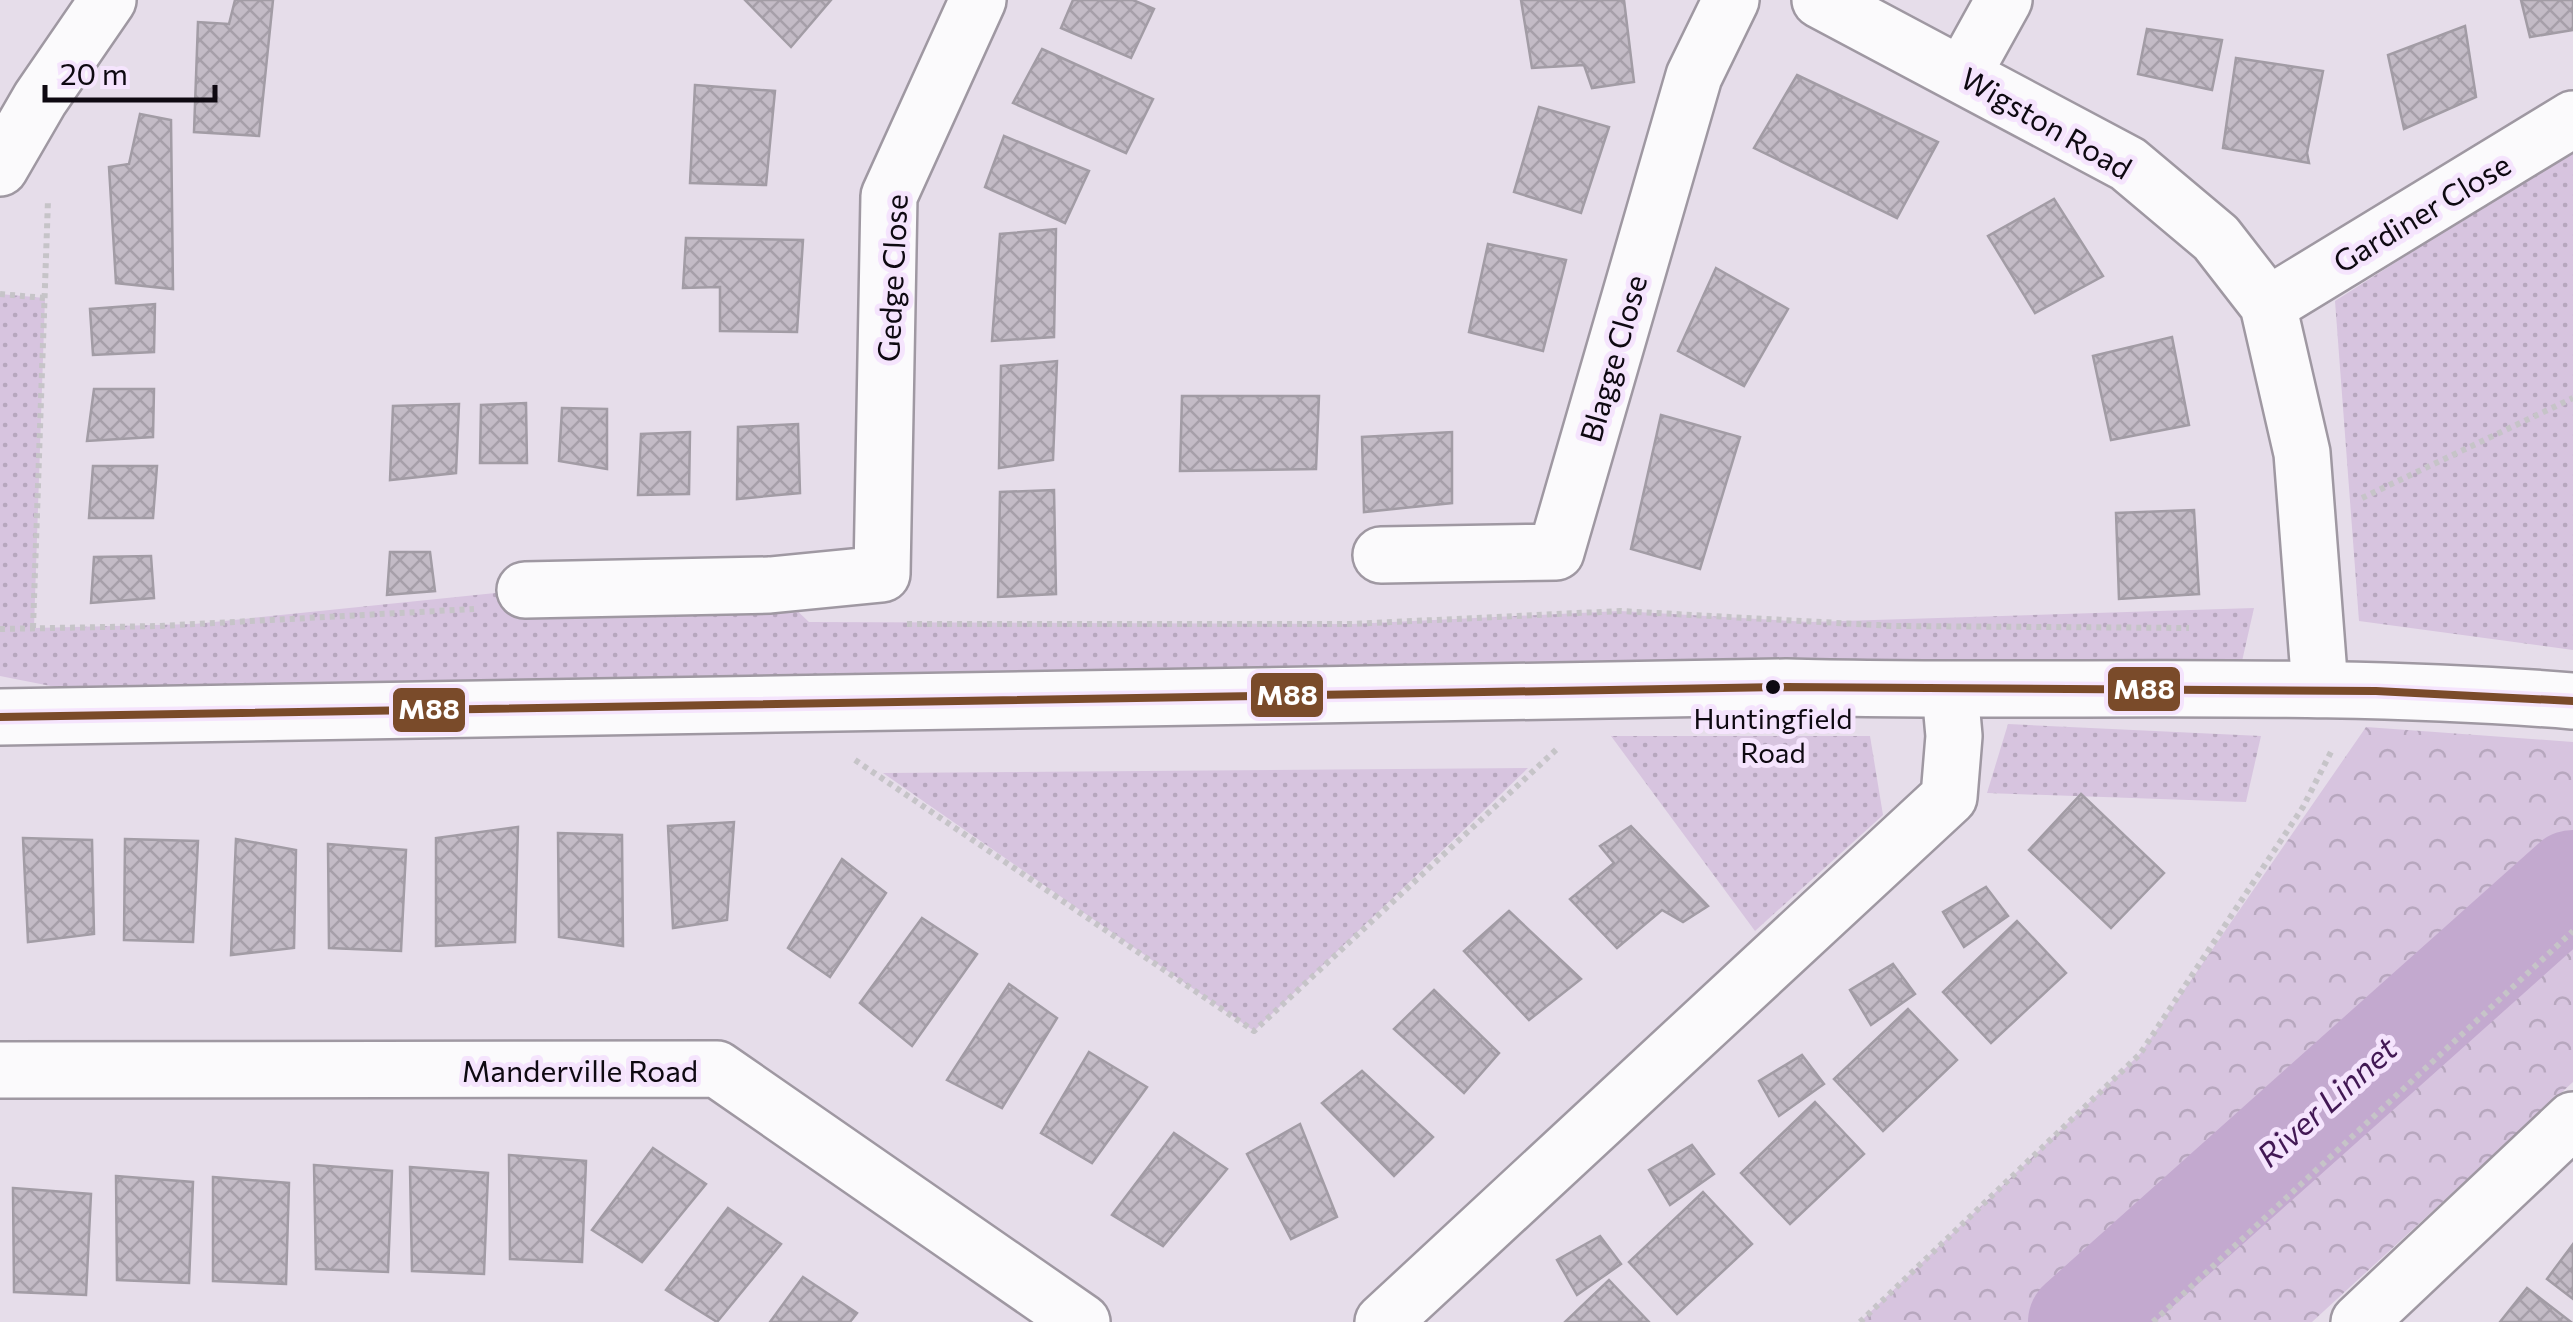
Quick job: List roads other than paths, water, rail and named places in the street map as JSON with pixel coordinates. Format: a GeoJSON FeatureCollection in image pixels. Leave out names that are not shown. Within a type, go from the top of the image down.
{"type":"FeatureCollection","features":[{"type":"Feature","properties":{"kind":"street"},"geometry":{"type":"LineString","coordinates":[[0,168],[40,99],[108,0]]}},
{"type":"Feature","properties":{"kind":"street","name":"Gedge Close"},"geometry":{"type":"LineString","coordinates":[[525,590],[770,585],[890,599],[889,196],[978,0]]}},
{"type":"Feature","properties":{"kind":"street","name":"Blagge Close"},"geometry":{"type":"LineString","coordinates":[[1381,555],[1556,552],[1694,76],[1730,0]]}},
{"type":"Feature","properties":{"kind":"street","name":"Wigston Road"},"geometry":{"type":"LineString","coordinates":[[1820,0],[2128,164],[2216,238],[2268,305],[2302,453],[2306,512],[2341,688]]}},
{"type":"Feature","properties":{"kind":"street"},"geometry":{"type":"LineString","coordinates":[[1963,74],[2004,0]]}},
{"type":"Feature","properties":{"kind":"street","name":"Gardiner Close"},"geometry":{"type":"LineString","coordinates":[[2268,305],[2573,118]]}},
{"type":"Feature","properties":{"kind":"street"},"geometry":{"type":"LineString","coordinates":[[0,717],[1746,688],[2341,688],[2573,701]]}},
{"type":"Feature","properties":{"kind":"street"},"geometry":{"type":"LineString","coordinates":[[1383,1322],[1949,797],[1954,736],[1950,691]]}},
{"type":"Feature","properties":{"kind":"street","name":"Manderville Road"},"geometry":{"type":"LineString","coordinates":[[0,1070],[717,1069],[1082,1322]]}},
{"type":"Feature","properties":{"kind":"street"},"geometry":{"type":"LineString","coordinates":[[2359,1322],[2573,1120]]}},
{"type":"Feature","properties":{"kind":"waterway","name":"River Linnet"},"geometry":{"type":"LineString","coordinates":[[2079,1322],[2573,881]]}},
{"type":"Feature","properties":{"kind":"place","name":"Huntingfield Road"},"geometry":{"type":"Point","coordinates":[1773,687]}}]}
